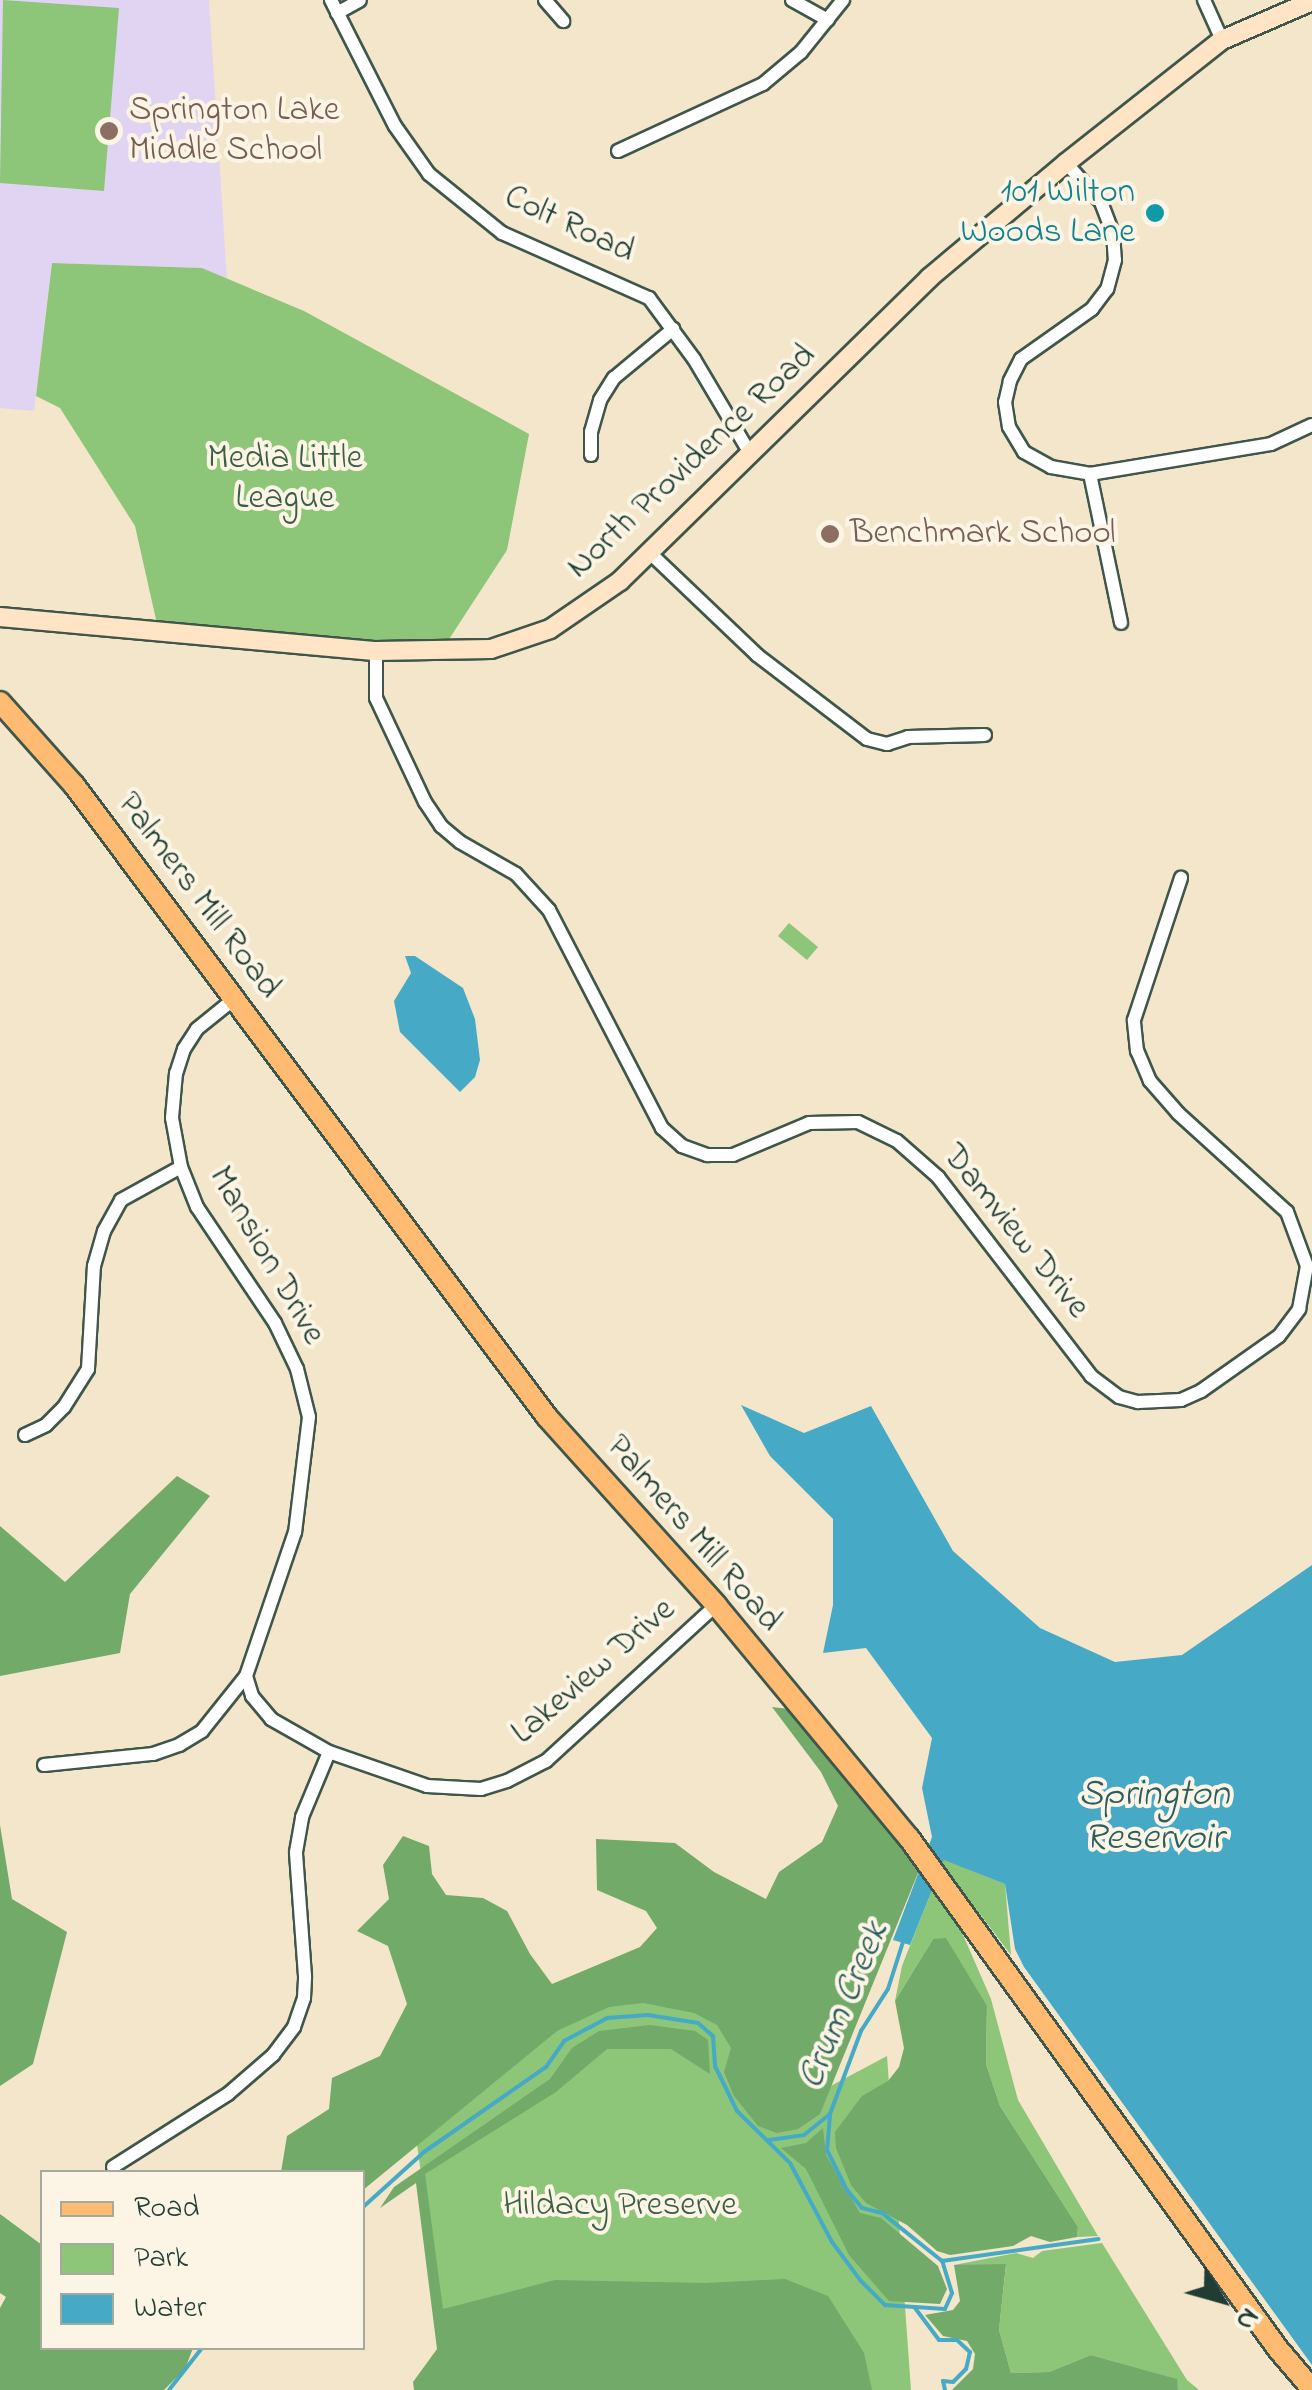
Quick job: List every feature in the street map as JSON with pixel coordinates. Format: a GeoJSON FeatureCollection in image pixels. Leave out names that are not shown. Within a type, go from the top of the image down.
{"type":"FeatureCollection","features":[{"type":"Feature","properties":{"kind":"main road","name":"North Providence Road"},"geometry":{"type":"LineString","coordinates":[[0,617],[376,651],[491,650],[518,643],[580,611],[649,552],[930,278],[1066,163],[1222,40],[1312,2]]}},
{"type":"Feature","properties":{"kind":"main road","name":"Palmers Mill Road"},"geometry":{"type":"LineString","coordinates":[[0,702],[57,762],[546,1418],[716,1606],[955,1896],[1278,2349],[1312,2389]]}},
{"type":"Feature","properties":{"kind":"street"},"geometry":{"type":"LineString","coordinates":[[334,7],[360,0]]}},
{"type":"Feature","properties":{"kind":"street"},"geometry":{"type":"LineString","coordinates":[[545,0],[563,21]]}},
{"type":"Feature","properties":{"kind":"street"},"geometry":{"type":"LineString","coordinates":[[792,0],[828,20]]}},
{"type":"Feature","properties":{"kind":"street"},"geometry":{"type":"LineString","coordinates":[[618,151],[763,84],[784,70],[844,0]]}},
{"type":"Feature","properties":{"kind":"street"},"geometry":{"type":"LineString","coordinates":[[1204,0],[1222,40]]}},
{"type":"Feature","properties":{"kind":"street","name":"Colt Road"},"geometry":{"type":"LineString","coordinates":[[334,7],[395,126],[429,174],[502,233],[649,298],[673,329],[751,455]]}},
{"type":"Feature","properties":{"kind":"street"},"geometry":{"type":"LineString","coordinates":[[1066,163],[1101,202],[1113,232],[1115,260],[1107,289],[1092,309],[1021,358],[1005,402],[1010,427],[1024,452],[1050,467],[1090,474],[1272,444],[1312,425]]}},
{"type":"Feature","properties":{"kind":"street"},"geometry":{"type":"LineString","coordinates":[[591,455],[590,432],[600,400],[614,378],[673,329]]}},
{"type":"Feature","properties":{"kind":"street"},"geometry":{"type":"LineString","coordinates":[[1090,474],[1121,623]]}},
{"type":"Feature","properties":{"kind":"street"},"geometry":{"type":"LineString","coordinates":[[649,552],[757,655],[867,739],[887,744],[908,738],[985,735]]}},
{"type":"Feature","properties":{"kind":"street","name":"Damview Drive"},"geometry":{"type":"LineString","coordinates":[[376,651],[376,698],[425,802],[441,826],[460,842],[516,874],[549,910],[662,1128],[682,1146],[707,1155],[734,1155],[809,1123],[858,1122],[897,1141],[938,1177],[1091,1376],[1119,1397],[1138,1402],[1181,1400],[1202,1391],[1279,1336],[1299,1309],[1307,1266],[1288,1212],[1178,1114],[1150,1082],[1136,1050],[1134,1020],[1182,878]]}},
{"type":"Feature","properties":{"kind":"street","name":"Mansion Drive"},"geometry":{"type":"LineString","coordinates":[[234,999],[197,1029],[176,1072],[172,1118],[181,1167],[197,1207],[275,1323],[297,1369],[309,1417],[296,1532],[246,1676]]}},
{"type":"Feature","properties":{"kind":"street"},"geometry":{"type":"LineString","coordinates":[[25,1435],[46,1426],[64,1407],[88,1369],[94,1266],[104,1231],[121,1200],[181,1167]]}},
{"type":"Feature","properties":{"kind":"street","name":"Lakeview Drive"},"geometry":{"type":"LineString","coordinates":[[246,1676],[252,1696],[271,1719],[329,1752],[427,1786],[459,1790],[507,1782],[546,1760],[716,1606]]}},
{"type":"Feature","properties":{"kind":"street"},"geometry":{"type":"LineString","coordinates":[[44,1766],[152,1754],[180,1746],[202,1730],[246,1676]]}},
{"type":"Feature","properties":{"kind":"street"},"geometry":{"type":"LineString","coordinates":[[113,2167],[228,2094],[272,2055],[294,2027],[304,1998],[305,1976],[296,1852],[302,1817],[329,1752]]}},
{"type":"Feature","properties":{"kind":"shaded area","name":"Springton Lake Middle School"},"geometry":{"type":"Polygon","coordinates":[[[0,0],[209,0],[227,279],[202,268],[52,263],[34,411],[0,408],[0,0]]]}},
{"type":"Feature","properties":{"kind":"green space"},"geometry":{"type":"Polygon","coordinates":[[[3,0],[119,8],[104,191],[0,183],[3,0]]]}},
{"type":"Feature","properties":{"kind":"green space","name":"Media Little League"},"geometry":{"type":"Polygon","coordinates":[[[52,263],[202,268],[304,311],[529,434],[507,550],[442,650],[157,624],[135,526],[60,408],[36,396],[52,263]]]}},
{"type":"Feature","properties":{"kind":"green space"},"geometry":{"type":"Polygon","coordinates":[[[789,923],[818,947],[807,960],[778,936],[789,923]]]}},
{"type":"Feature","properties":{"kind":"green space"},"geometry":{"type":"Polygon","coordinates":[[[177,1476],[210,1496],[130,1594],[120,1653],[0,1676],[0,1526],[65,1582],[177,1476]]]}},
{"type":"Feature","properties":{"kind":"green space"},"geometry":{"type":"Polygon","coordinates":[[[772,1707],[789,1709],[920,1868],[820,2114],[798,2129],[777,2133],[758,2126],[734,2096],[724,2072],[731,2048],[717,2025],[694,2013],[643,2003],[609,2007],[557,2031],[365,2188],[365,2170],[281,2170],[287,2136],[329,2109],[332,2078],[380,2056],[407,2004],[388,1946],[357,1931],[389,1899],[383,1865],[403,1836],[429,1846],[432,1874],[446,1895],[483,1898],[507,1911],[552,1984],[640,1947],[657,1928],[646,1911],[597,1890],[596,1839],[675,1843],[714,1872],[766,1899],[779,1872],[822,1842],[838,1806],[821,1772],[772,1707]]]}},
{"type":"Feature","properties":{"kind":"green space"},"geometry":{"type":"Polygon","coordinates":[[[0,1825],[12,1899],[67,1932],[33,2064],[0,2086],[0,1825]]]}},
{"type":"Feature","properties":{"kind":"green space"},"geometry":{"type":"Polygon","coordinates":[[[944,1859],[1005,1884],[1011,1955],[942,1864],[944,1859]]]}},
{"type":"Feature","properties":{"kind":"green space"},"geometry":{"type":"Polygon","coordinates":[[[933,1887],[953,1912],[991,1999],[1018,2100],[1098,2236],[1077,2237],[1078,2227],[1000,2106],[986,2064],[987,2006],[933,1939],[895,2001],[902,1966],[933,1887]]]}},
{"type":"Feature","properties":{"kind":"green space"},"geometry":{"type":"Polygon","coordinates":[[[946,1938],[987,2006],[986,2064],[1000,2106],[1078,2227],[1077,2237],[1050,2242],[1031,2236],[1013,2246],[950,2255],[937,2251],[907,2225],[866,2203],[851,2185],[836,2148],[835,2132],[862,2096],[888,2081],[899,2067],[904,2048],[895,2001],[933,1939],[946,1938]]]}},
{"type":"Feature","properties":{"kind":"green space","name":"Hildacy Preserve"},"geometry":{"type":"Polygon","coordinates":[[[707,1998],[778,2114],[887,2056],[911,2390],[451,2390],[415,2130],[550,2007],[707,1998]]]}},
{"type":"Feature","properties":{"kind":"green space"},"geometry":{"type":"Polygon","coordinates":[[[650,2025],[695,2031],[708,2040],[710,2074],[671,2049],[607,2049],[556,2092],[425,2174],[443,2309],[555,2280],[705,2283],[785,2279],[828,2296],[864,2353],[872,2390],[414,2390],[413,2382],[437,2349],[416,2183],[380,2208],[394,2187],[550,2079],[572,2048],[599,2031],[650,2025]]]}},
{"type":"Feature","properties":{"kind":"green space"},"geometry":{"type":"Polygon","coordinates":[[[823,2128],[826,2155],[860,2213],[881,2218],[938,2266],[947,2289],[940,2304],[889,2301],[849,2255],[806,2169],[781,2148],[806,2143],[823,2128]]]}},
{"type":"Feature","properties":{"kind":"green space"},"geometry":{"type":"Polygon","coordinates":[[[0,2214],[40,2244],[40,2350],[192,2350],[185,2369],[164,2390],[0,2390],[0,2308],[6,2297],[0,2293],[0,2214]]]}},
{"type":"Feature","properties":{"kind":"green space"},"geometry":{"type":"Polygon","coordinates":[[[1102,2243],[1187,2380],[1199,2390],[1178,2390],[1176,2379],[1091,2355],[1049,2372],[1011,2373],[999,2330],[1006,2265],[954,2265],[1016,2253],[1033,2258],[1042,2251],[1102,2243]]]}},
{"type":"Feature","properties":{"kind":"green space"},"geometry":{"type":"Polygon","coordinates":[[[1006,2264],[999,2330],[1011,2373],[1049,2372],[1091,2355],[1177,2379],[1178,2390],[952,2390],[973,2369],[975,2354],[967,2341],[943,2336],[925,2315],[953,2310],[960,2301],[954,2265],[1006,2264]]]}},
{"type":"Feature","properties":{"kind":"water"},"geometry":{"type":"Polygon","coordinates":[[[405,956],[415,956],[463,988],[475,1019],[480,1060],[475,1077],[460,1092],[400,1032],[394,1001],[411,973],[405,956]]]}},
{"type":"Feature","properties":{"kind":"water","name":"Springton Reservoir"},"geometry":{"type":"Polygon","coordinates":[[[741,1405],[804,1433],[871,1406],[953,1551],[1040,1628],[1115,1662],[1182,1655],[1312,1565],[1312,2365],[1024,1967],[1015,1949],[1005,1884],[944,1860],[910,1945],[893,1940],[932,1837],[922,1788],[932,1738],[866,1648],[823,1653],[833,1605],[833,1519],[770,1456],[741,1405]]]}},
{"type":"Feature","properties":{"kind":"waterway","name":"Crum Creek"},"geometry":{"type":"LineString","coordinates":[[769,2140],[804,2135],[830,2114],[861,2031],[888,1989],[904,1939]]}},
{"type":"Feature","properties":{"kind":"waterway","name":"Crum Creek"},"geometry":{"type":"LineString","coordinates":[[365,2205],[424,2152],[546,2067],[564,2041],[607,2018],[648,2015],[698,2023],[713,2036],[715,2066],[737,2111],[790,2163],[832,2242],[861,2281],[885,2305],[945,2309],[952,2293],[942,2261],[882,2213],[862,2208],[847,2190],[827,2150],[830,2114]]}},
{"type":"Feature","properties":{"kind":"waterway"},"geometry":{"type":"LineString","coordinates":[[942,2261],[1098,2239]]}},
{"type":"Feature","properties":{"kind":"waterway"},"geometry":{"type":"LineString","coordinates":[[915,2308],[939,2340],[957,2340],[970,2352],[966,2369],[953,2382],[943,2381],[945,2390]]}},
{"type":"Feature","properties":{"kind":"waterway","name":"Crum Creek"},"geometry":{"type":"LineString","coordinates":[[169,2390],[200,2350]]}},
{"type":"Feature","properties":{"kind":"place","name":"Springton Lake Middle School"},"geometry":{"type":"Point","coordinates":[109,131]}},
{"type":"Feature","properties":{"kind":"place","name":"101 Wilton Woods Lane"},"geometry":{"type":"Point","coordinates":[1155,213]}},
{"type":"Feature","properties":{"kind":"place","name":"Benchmark School"},"geometry":{"type":"Point","coordinates":[830,534]}}]}
